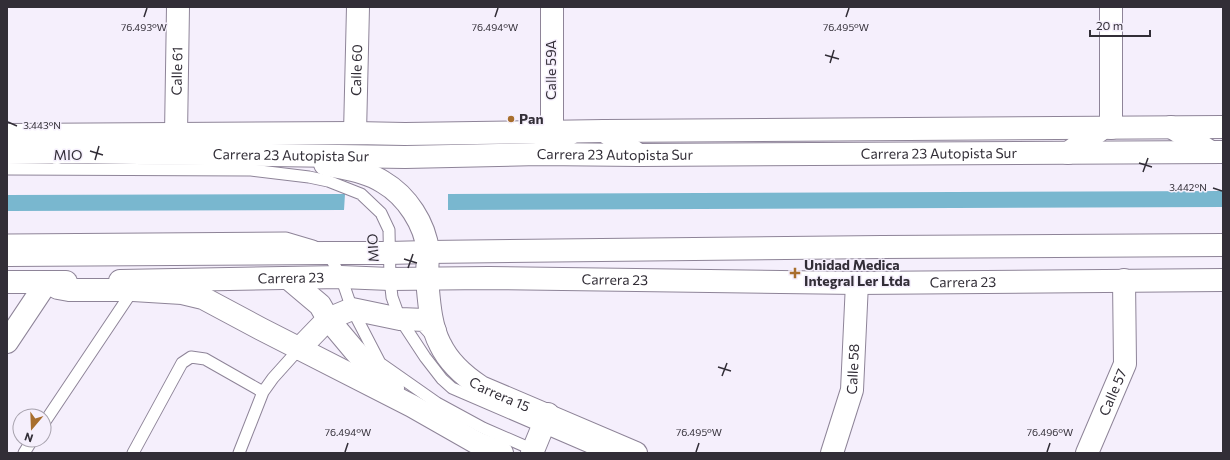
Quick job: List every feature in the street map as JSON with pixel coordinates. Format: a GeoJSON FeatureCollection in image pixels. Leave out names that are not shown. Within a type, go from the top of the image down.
{"type":"FeatureCollection","features":[{"type":"Feature","properties":{"kind":"main road","name":"Calle 61"},"geometry":{"type":"LineString","coordinates":[[176,134],[178,7]]}},
{"type":"Feature","properties":{"kind":"main road","name":"Calle 60"},"geometry":{"type":"LineString","coordinates":[[355,133],[358,7]]}},
{"type":"Feature","properties":{"kind":"main road","name":"Calle 59A"},"geometry":{"type":"LineString","coordinates":[[552,7],[562,132]]}},
{"type":"Feature","properties":{"kind":"main road"},"geometry":{"type":"LineString","coordinates":[[1107,128],[1111,7]]}},
{"type":"Feature","properties":{"kind":"main road"},"geometry":{"type":"LineString","coordinates":[[1171,127],[1217,152]]}},
{"type":"Feature","properties":{"kind":"main road"},"geometry":{"type":"LineString","coordinates":[[7,135],[405,134],[604,131],[1223,127]]}},
{"type":"Feature","properties":{"kind":"main road"},"geometry":{"type":"LineString","coordinates":[[1068,153],[1107,128]]}},
{"type":"Feature","properties":{"kind":"main road"},"geometry":{"type":"LineString","coordinates":[[604,131],[639,155]]}},
{"type":"Feature","properties":{"kind":"main road"},"geometry":{"type":"LineString","coordinates":[[539,154],[562,132]]}},
{"type":"Feature","properties":{"kind":"main road"},"geometry":{"type":"LineString","coordinates":[[30,135],[65,152],[95,135]]}},
{"type":"Feature","properties":{"kind":"main road","name":"Carrera 23 Autopista Sur"},"geometry":{"type":"LineString","coordinates":[[7,153],[65,152],[405,157],[539,154],[639,155],[1217,152]]}},
{"type":"Feature","properties":{"kind":"main road","name":"Carrera 15"},"geometry":{"type":"LineString","coordinates":[[283,155],[362,173],[383,182],[397,192],[411,207],[421,228],[428,252],[427,278],[430,308],[435,331],[445,353],[455,367],[469,379],[481,387],[545,420],[636,453]]}},
{"type":"Feature","properties":{"kind":"main road"},"geometry":{"type":"LineString","coordinates":[[7,255],[1223,245]]}},
{"type":"Feature","properties":{"kind":"main road","name":"Carrera 23"},"geometry":{"type":"LineString","coordinates":[[7,282],[341,277],[390,279],[427,278],[857,283],[1223,280]]}},
{"type":"Feature","properties":{"kind":"main road"},"geometry":{"type":"LineString","coordinates":[[288,278],[320,305],[328,319],[365,362],[412,406]]}},
{"type":"Feature","properties":{"kind":"main road","name":"Calle 57"},"geometry":{"type":"LineString","coordinates":[[1087,453],[1125,364],[1124,280]]}},
{"type":"Feature","properties":{"kind":"main road"},"geometry":{"type":"LineString","coordinates":[[7,342],[47,282],[58,288],[69,290],[134,290],[182,293],[203,298],[299,349],[412,406],[495,452]]}},
{"type":"Feature","properties":{"kind":"main road","name":"Calle 58"},"geometry":{"type":"LineString","coordinates":[[832,453],[852,390],[857,283]]}},
{"type":"Feature","properties":{"kind":"main road"},"geometry":{"type":"LineString","coordinates":[[299,349],[328,319],[352,309],[400,319],[425,320],[435,331]]}},
{"type":"Feature","properties":{"kind":"main road"},"geometry":{"type":"LineString","coordinates":[[535,452],[545,420]]}},
{"type":"Feature","properties":{"kind":"lane","name":"MIO"},"geometry":{"type":"LineString","coordinates":[[7,170],[251,170],[309,177],[328,181],[361,194],[381,213],[389,230],[388,253],[392,297],[400,319],[425,357],[442,379],[452,388],[545,420],[603,453]]}},
{"type":"Feature","properties":{"kind":"lane"},"geometry":{"type":"LineString","coordinates":[[7,240],[286,238],[328,252],[341,277],[352,309],[380,363],[437,403],[483,428],[535,452]]}},
{"type":"Feature","properties":{"kind":"lane"},"geometry":{"type":"LineString","coordinates":[[52,411],[134,290]]}},
{"type":"Feature","properties":{"kind":"lane"},"geometry":{"type":"LineString","coordinates":[[239,453],[263,392],[273,378],[299,349]]}},
{"type":"Feature","properties":{"kind":"lane"},"geometry":{"type":"LineString","coordinates":[[133,453],[182,363],[191,357],[205,359],[263,392]]}},
{"type":"Feature","properties":{"kind":"water"},"geometry":{"type":"Polygon","coordinates":[[[1223,191],[1223,207],[448,210],[448,194],[1223,191]]]}},
{"type":"Feature","properties":{"kind":"water"},"geometry":{"type":"Polygon","coordinates":[[[345,194],[344,210],[7,211],[7,195],[345,194]]]}},
{"type":"Feature","properties":{"kind":"place","name":"Pan"},"geometry":{"type":"Point","coordinates":[511,119]}},
{"type":"Feature","properties":{"kind":"place","name":"Unidad Medica Integral Ler Ltda"},"geometry":{"type":"Point","coordinates":[795,273]}}]}
